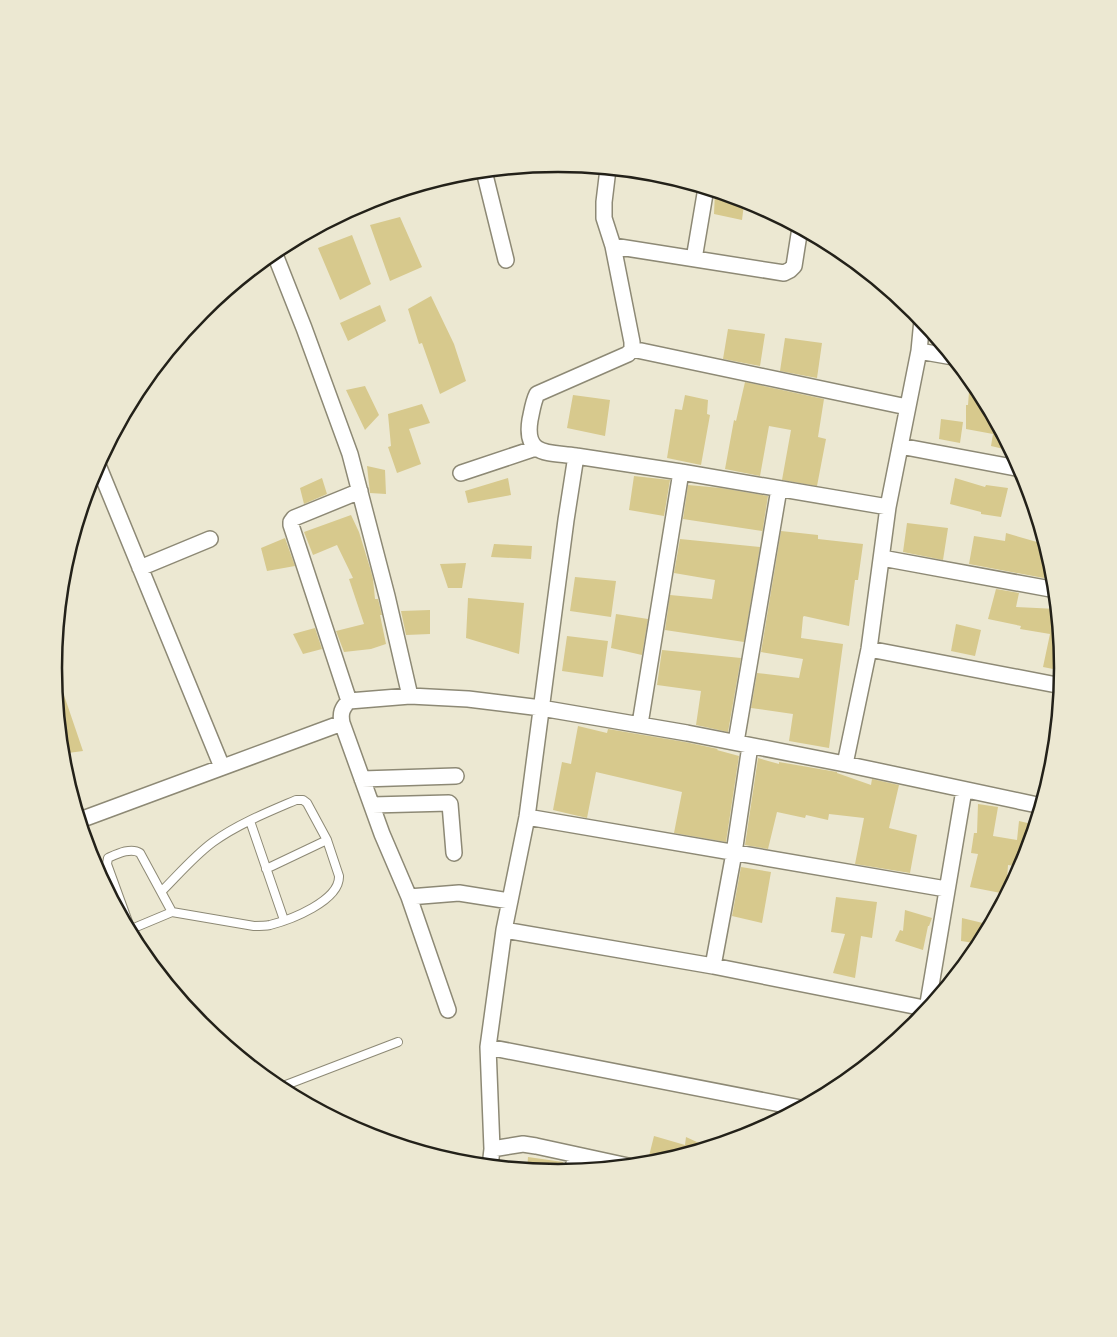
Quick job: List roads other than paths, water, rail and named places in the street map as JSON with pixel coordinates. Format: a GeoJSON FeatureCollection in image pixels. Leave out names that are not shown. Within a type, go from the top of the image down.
{"type":"FeatureCollection","features":[{"type":"Feature","properties":{"kind":"street"},"geometry":{"type":"LineString","coordinates":[[607,176],[604,218],[613,246],[632,349],[628,354],[537,394],[529,428],[528,438],[532,444],[541,450],[888,507]]}},
{"type":"Feature","properties":{"kind":"street"},"geometry":{"type":"LineString","coordinates":[[486,178],[506,260]]}},
{"type":"Feature","properties":{"kind":"street"},"geometry":{"type":"LineString","coordinates":[[694,259],[705,195]]}},
{"type":"Feature","properties":{"kind":"street"},"geometry":{"type":"LineString","coordinates":[[613,246],[784,273],[794,266],[799,235]]}},
{"type":"Feature","properties":{"kind":"street"},"geometry":{"type":"LineString","coordinates":[[277,260],[350,454],[387,596],[410,696]]}},
{"type":"Feature","properties":{"kind":"street"},"geometry":{"type":"LineString","coordinates":[[845,764],[869,649],[888,507],[919,351],[921,331]]}},
{"type":"Feature","properties":{"kind":"street"},"geometry":{"type":"LineString","coordinates":[[632,349],[907,407]]}},
{"type":"Feature","properties":{"kind":"street"},"geometry":{"type":"LineString","coordinates":[[919,351],[942,355]]}},
{"type":"Feature","properties":{"kind":"street"},"geometry":{"type":"LineString","coordinates":[[900,446],[1011,467]]}},
{"type":"Feature","properties":{"kind":"street"},"geometry":{"type":"LineString","coordinates":[[461,473],[536,448]]}},
{"type":"Feature","properties":{"kind":"street"},"geometry":{"type":"LineString","coordinates":[[491,1159],[488,1047],[504,930],[527,817],[576,456]]}},
{"type":"Feature","properties":{"kind":"street"},"geometry":{"type":"LineString","coordinates":[[640,724],[681,472]]}},
{"type":"Feature","properties":{"kind":"street"},"geometry":{"type":"LineString","coordinates":[[102,475],[222,767]]}},
{"type":"Feature","properties":{"kind":"street"},"geometry":{"type":"LineString","coordinates":[[713,966],[734,853],[743,744],[779,489]]}},
{"type":"Feature","properties":{"kind":"street"},"geometry":{"type":"LineString","coordinates":[[349,700],[291,522],[294,518],[360,491]]}},
{"type":"Feature","properties":{"kind":"street"},"geometry":{"type":"LineString","coordinates":[[140,568],[210,539]]}},
{"type":"Feature","properties":{"kind":"street"},"geometry":{"type":"LineString","coordinates":[[882,558],[1048,588]]}},
{"type":"Feature","properties":{"kind":"street"},"geometry":{"type":"LineString","coordinates":[[869,649],[1054,684]]}},
{"type":"Feature","properties":{"kind":"street"},"geometry":{"type":"LineString","coordinates":[[448,1010],[409,897],[382,834],[342,723],[340,715],[343,706],[349,700],[410,696],[468,699],[541,708],[640,724],[743,744],[1036,805]]}},
{"type":"Feature","properties":{"kind":"street"},"geometry":{"type":"LineString","coordinates":[[86,818],[342,723]]}},
{"type":"Feature","properties":{"kind":"street"},"geometry":{"type":"LineString","coordinates":[[362,779],[456,776]]}},
{"type":"Feature","properties":{"kind":"street"},"geometry":{"type":"LineString","coordinates":[[930,997],[946,889],[964,790]]}},
{"type":"Feature","properties":{"kind":"street"},"geometry":{"type":"LineString","coordinates":[[372,805],[449,803],[454,853]]}},
{"type":"Feature","properties":{"kind":"street"},"geometry":{"type":"LineString","coordinates":[[527,817],[946,889]]}},
{"type":"Feature","properties":{"kind":"street"},"geometry":{"type":"LineString","coordinates":[[409,897],[459,893],[510,901]]}},
{"type":"Feature","properties":{"kind":"street"},"geometry":{"type":"LineString","coordinates":[[504,930],[713,966],[920,1007]]}},
{"type":"Feature","properties":{"kind":"street"},"geometry":{"type":"LineString","coordinates":[[488,1047],[791,1106]]}},
{"type":"Feature","properties":{"kind":"street"},"geometry":{"type":"LineString","coordinates":[[492,1149],[522,1144],[607,1162]]}},
{"type":"Feature","properties":{"kind":"street"},"geometry":{"type":"LineString","coordinates":[[574,1164],[576,1155]]}},
{"type":"Feature","properties":{"kind":"lane"},"geometry":{"type":"LineString","coordinates":[[136,927],[172,912],[254,926],[268,926],[309,910],[324,901],[334,889],[339,876],[327,840],[307,803],[303,800],[296,800],[250,821],[214,841],[199,853],[162,891]]}},
{"type":"Feature","properties":{"kind":"lane"},"geometry":{"type":"LineString","coordinates":[[250,821],[284,920]]}},
{"type":"Feature","properties":{"kind":"lane"},"geometry":{"type":"LineString","coordinates":[[266,869],[327,840]]}},
{"type":"Feature","properties":{"kind":"lane"},"geometry":{"type":"LineString","coordinates":[[118,895],[107,864],[108,858],[136,850],[140,853],[172,912]]}},
{"type":"Feature","properties":{"kind":"lane"},"geometry":{"type":"LineString","coordinates":[[288,1084],[398,1042]]}}]}
